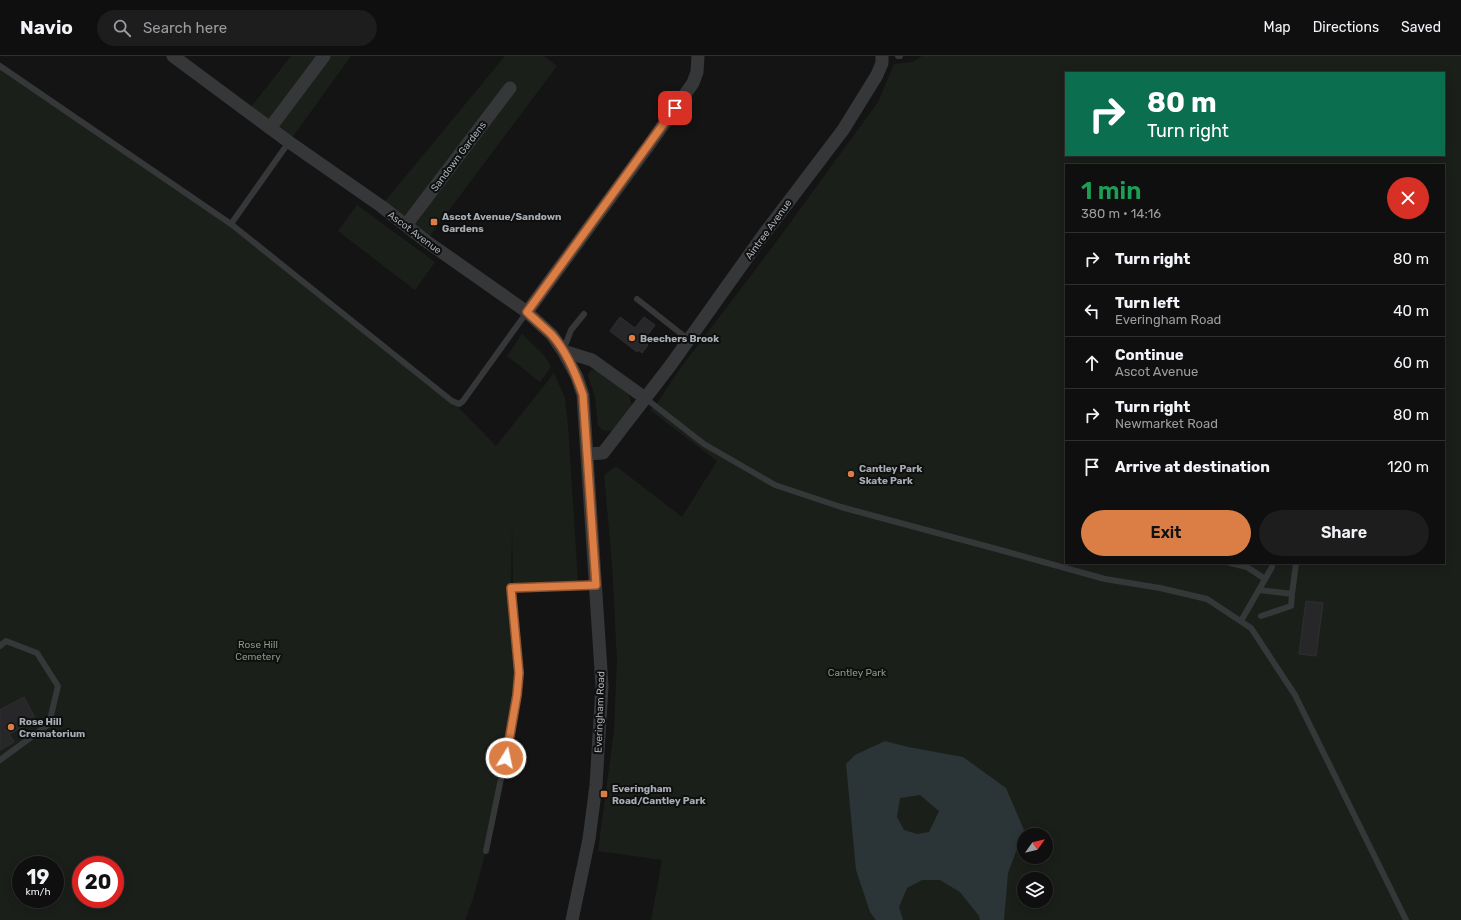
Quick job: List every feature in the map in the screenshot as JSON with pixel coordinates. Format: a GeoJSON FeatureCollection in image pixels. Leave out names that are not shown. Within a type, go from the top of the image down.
{"type":"FeatureCollection","features":[{"type":"Feature","properties":{"kind":"street","name":"Ascot Avenue"},"geometry":{"type":"LineString","coordinates":[[173,56],[270,128],[527,312],[552,335],[563,351],[577,377],[583,395],[587,454]]}},
{"type":"Feature","properties":{"kind":"street"},"geometry":{"type":"LineString","coordinates":[[270,128],[324,56]]}},
{"type":"Feature","properties":{"kind":"street"},"geometry":{"type":"LineString","coordinates":[[527,312],[649,146],[693,83],[697,72],[698,56]]}},
{"type":"Feature","properties":{"kind":"street","name":"Aintree Avenue"},"geometry":{"type":"LineString","coordinates":[[587,454],[603,453],[689,340],[764,234],[843,130],[877,75],[882,64],[882,56]]}},
{"type":"Feature","properties":{"kind":"street","name":"Sandown Gardens"},"geometry":{"type":"LineString","coordinates":[[406,225],[510,88]]}},
{"type":"Feature","properties":{"kind":"street"},"geometry":{"type":"LineString","coordinates":[[563,351],[592,360],[645,398]]}},
{"type":"Feature","properties":{"kind":"street","name":"Everingham Road"},"geometry":{"type":"LineString","coordinates":[[572,920],[588,851],[596,785],[602,686],[587,454]]}},
{"type":"Feature","properties":{"kind":"lane"},"geometry":{"type":"LineString","coordinates":[[0,66],[231,224],[452,401],[459,404],[463,401],[527,312]]}},
{"type":"Feature","properties":{"kind":"lane"},"geometry":{"type":"LineString","coordinates":[[231,224],[290,142]]}},
{"type":"Feature","properties":{"kind":"lane"},"geometry":{"type":"LineString","coordinates":[[637,299],[689,340]]}},
{"type":"Feature","properties":{"kind":"lane"},"geometry":{"type":"LineString","coordinates":[[563,351],[571,330],[584,314]]}},
{"type":"Feature","properties":{"kind":"lane"},"geometry":{"type":"LineString","coordinates":[[645,398],[704,444],[775,485],[842,507],[1004,550],[1104,579],[1160,588],[1207,599],[1241,621],[1251,628],[1295,696],[1406,920]]}},
{"type":"Feature","properties":{"kind":"lane"},"geometry":{"type":"LineString","coordinates":[[1261,616],[1290,606],[1296,564]]}},
{"type":"Feature","properties":{"kind":"lane"},"geometry":{"type":"LineString","coordinates":[[1247,565],[1265,579]]}},
{"type":"Feature","properties":{"kind":"lane"},"geometry":{"type":"LineString","coordinates":[[1241,621],[1272,567]]}},
{"type":"Feature","properties":{"kind":"lane"},"geometry":{"type":"LineString","coordinates":[[486,851],[501,784],[519,673],[511,588],[596,585]]}},
{"type":"Feature","properties":{"kind":"lane"},"geometry":{"type":"LineString","coordinates":[[1259,590],[1292,594]]}},
{"type":"Feature","properties":{"kind":"lane"},"geometry":{"type":"LineString","coordinates":[[0,646],[6,641],[37,654],[58,686],[49,724],[0,760]]}},
{"type":"Feature","properties":{"kind":"green space"},"geometry":{"type":"Polygon","coordinates":[[[291,56],[351,56],[289,142],[248,111],[291,56]]]}},
{"type":"Feature","properties":{"kind":"green space"},"geometry":{"type":"Polygon","coordinates":[[[505,56],[544,56],[557,66],[426,241],[381,206],[505,56]]]}},
{"type":"Feature","properties":{"kind":"green space","name":"Cantley Park"},"geometry":{"type":"Polygon","coordinates":[[[922,56],[1461,56],[1461,920],[651,920],[662,860],[598,851],[614,730],[617,661],[612,563],[604,475],[616,466],[682,517],[717,461],[650,410],[658,402],[679,370],[771,249],[878,102],[894,64],[912,62],[922,56]]]}},
{"type":"Feature","properties":{"kind":"green space","name":"Rose Hill Cemetery"},"geometry":{"type":"Polygon","coordinates":[[[0,66],[231,224],[452,401],[496,446],[554,373],[565,398],[578,581],[513,583],[512,527],[511,588],[519,673],[486,851],[473,899],[465,920],[0,920],[0,66]]]}},
{"type":"Feature","properties":{"kind":"green space"},"geometry":{"type":"Polygon","coordinates":[[[357,205],[435,262],[415,290],[338,231],[357,205]]]}},
{"type":"Feature","properties":{"kind":"green space"},"geometry":{"type":"Polygon","coordinates":[[[522,334],[544,355],[551,367],[540,382],[507,356],[522,334]]]}},
{"type":"Feature","properties":{"kind":"green space"},"geometry":{"type":"Polygon","coordinates":[[[591,370],[598,371],[629,395],[632,407],[614,430],[602,430],[598,425],[595,397],[588,375],[591,370]]]}},
{"type":"Feature","properties":{"kind":"shaded area"},"geometry":{"type":"Polygon","coordinates":[[[885,741],[908,747],[963,757],[1006,788],[1023,828],[1017,828],[1017,849],[1008,873],[1004,920],[980,920],[979,916],[960,892],[940,880],[922,880],[907,888],[899,907],[903,920],[876,920],[870,912],[856,870],[846,764],[855,755],[885,741]],[[920,795],[900,798],[897,817],[904,830],[917,834],[929,832],[939,811],[920,795]]]}},
{"type":"Feature","properties":{"kind":"building","name":"Beechers Brook"},"geometry":{"type":"Polygon","coordinates":[[[620,317],[635,328],[644,317],[655,325],[643,341],[648,345],[642,353],[638,350],[637,352],[610,331],[620,317]]]}},
{"type":"Feature","properties":{"kind":"building"},"geometry":{"type":"Polygon","coordinates":[[[1306,601],[1323,603],[1316,656],[1299,654],[1306,601]]]}},
{"type":"Feature","properties":{"kind":"building","name":"Rose Hill Crematorium"},"geometry":{"type":"Polygon","coordinates":[[[24,697],[36,720],[9,734],[14,742],[0,750],[0,710],[24,697]]]}},
{"type":"Feature","properties":{"kind":"place","name":"Ascot Avenue/Sandown Gardens"},"geometry":{"type":"Point","coordinates":[434,222]}},
{"type":"Feature","properties":{"kind":"place","name":"Beechers Brook"},"geometry":{"type":"Point","coordinates":[632,338]}},
{"type":"Feature","properties":{"kind":"place","name":"Cantley Park Skate Park"},"geometry":{"type":"Point","coordinates":[851,474]}},
{"type":"Feature","properties":{"kind":"place","name":"Rose Hill Crematorium"},"geometry":{"type":"Point","coordinates":[11,727]}},
{"type":"Feature","properties":{"kind":"place","name":"Everingham Road/Cantley Park"},"geometry":{"type":"Point","coordinates":[604,794]}},
{"type":"Feature","properties":{"kind":"route"},"geometry":{"type":"LineString","coordinates":[[506,758],[517,695],[519,673],[511,588],[596,585],[583,395],[577,377],[563,351],[552,335],[527,312],[649,146],[675,108]]}}]}
